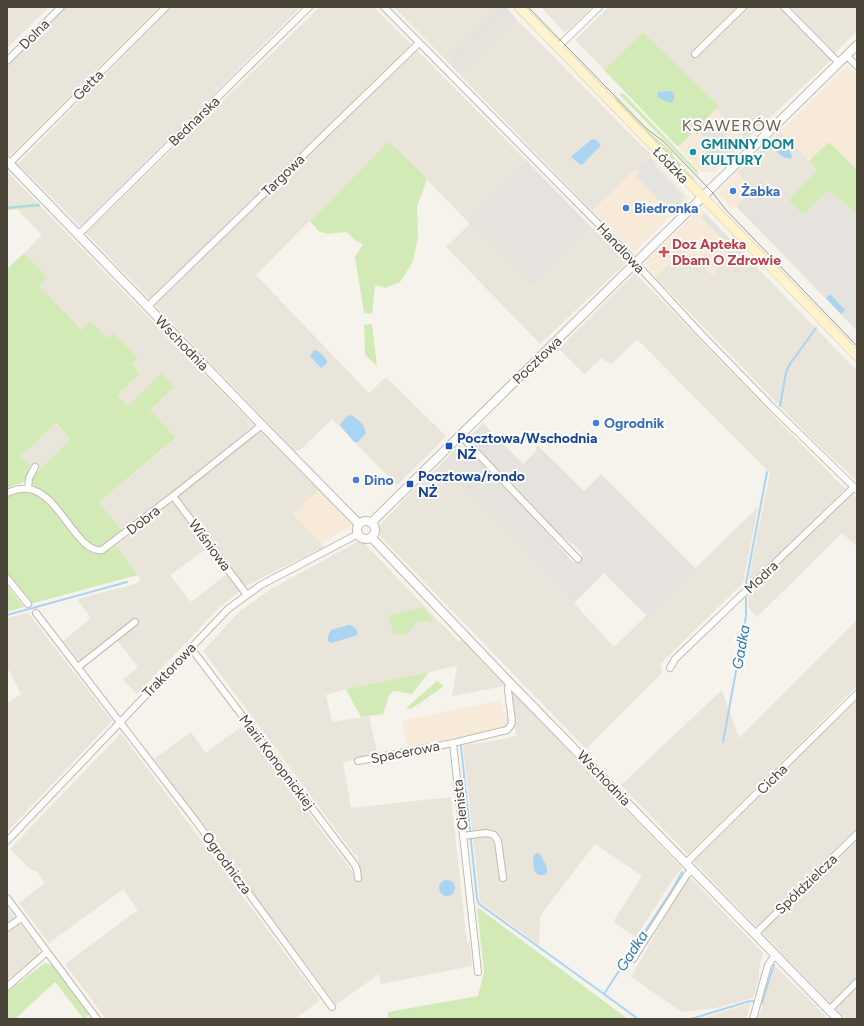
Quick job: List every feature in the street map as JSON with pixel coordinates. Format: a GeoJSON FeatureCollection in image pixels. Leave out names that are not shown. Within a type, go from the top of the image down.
{"type":"FeatureCollection","features":[{"type":"Feature","properties":{"kind":"main road","name":"Łódzka"},"geometry":{"type":"LineString","coordinates":[[519,7],[857,356]]}},
{"type":"Feature","properties":{"kind":"street","name":"Dolna"},"geometry":{"type":"LineString","coordinates":[[7,61],[61,7]]}},
{"type":"Feature","properties":{"kind":"street","name":"Getta"},"geometry":{"type":"LineString","coordinates":[[8,162],[166,7]]}},
{"type":"Feature","properties":{"kind":"street","name":"Bednarska"},"geometry":{"type":"LineString","coordinates":[[78,234],[309,7]]}},
{"type":"Feature","properties":{"kind":"street","name":"Handlowa"},"geometry":{"type":"LineString","coordinates":[[384,7],[636,263],[702,335],[856,489]]}},
{"type":"Feature","properties":{"kind":"street"},"geometry":{"type":"LineString","coordinates":[[558,47],[599,7]]}},
{"type":"Feature","properties":{"kind":"street"},"geometry":{"type":"LineString","coordinates":[[695,54],[743,7]]}},
{"type":"Feature","properties":{"kind":"street"},"geometry":{"type":"LineString","coordinates":[[784,7],[839,63]]}},
{"type":"Feature","properties":{"kind":"street","name":"Targowa"},"geometry":{"type":"LineString","coordinates":[[147,307],[419,43]]}},
{"type":"Feature","properties":{"kind":"street","name":"Pocztowa"},"geometry":{"type":"LineString","coordinates":[[371,523],[857,45]]}},
{"type":"Feature","properties":{"kind":"street"},"geometry":{"type":"LineString","coordinates":[[846,56],[857,66]]}},
{"type":"Feature","properties":{"kind":"street","name":"Wschodnia"},"geometry":{"type":"LineString","coordinates":[[8,162],[359,524]]}},
{"type":"Feature","properties":{"kind":"street","name":"Dobra"},"geometry":{"type":"LineString","coordinates":[[28,489],[36,491],[47,497],[82,540],[91,548],[98,551],[106,548],[174,496],[262,425]]}},
{"type":"Feature","properties":{"kind":"street"},"geometry":{"type":"LineString","coordinates":[[460,435],[578,559]]}},
{"type":"Feature","properties":{"kind":"street"},"geometry":{"type":"LineString","coordinates":[[7,493],[18,489],[28,489],[28,478],[35,467]]}},
{"type":"Feature","properties":{"kind":"street","name":"Modra"},"geometry":{"type":"LineString","coordinates":[[670,668],[675,658],[856,489]]}},
{"type":"Feature","properties":{"kind":"street","name":"Wiśniowa"},"geometry":{"type":"LineString","coordinates":[[174,496],[247,594]]}},
{"type":"Feature","properties":{"kind":"street"},"geometry":{"type":"LineString","coordinates":[[365,521],[371,523],[374,529],[371,537],[364,538],[358,534],[357,529],[359,524],[365,521]]}},
{"type":"Feature","properties":{"kind":"street","name":"Traktorowa"},"geometry":{"type":"LineString","coordinates":[[7,841],[228,610],[247,594],[262,585],[358,534]]}},
{"type":"Feature","properties":{"kind":"street","name":"Wschodnia"},"geometry":{"type":"LineString","coordinates":[[371,537],[509,682],[755,934],[830,1014],[838,1019]]}},
{"type":"Feature","properties":{"kind":"street"},"geometry":{"type":"LineString","coordinates":[[7,578],[28,604]]}},
{"type":"Feature","properties":{"kind":"street","name":"Ogrodnicza"},"geometry":{"type":"LineString","coordinates":[[36,613],[195,820],[332,1007]]}},
{"type":"Feature","properties":{"kind":"street"},"geometry":{"type":"LineString","coordinates":[[78,668],[135,622]]}},
{"type":"Feature","properties":{"kind":"street","name":"Marii Konopnickiej"},"geometry":{"type":"LineString","coordinates":[[191,648],[355,865],[358,878]]}},
{"type":"Feature","properties":{"kind":"street"},"geometry":{"type":"LineString","coordinates":[[453,743],[504,731],[509,728],[512,722],[508,690],[509,682]]}},
{"type":"Feature","properties":{"kind":"street","name":"Cicha"},"geometry":{"type":"LineString","coordinates":[[633,959],[686,876],[689,866],[857,694]]}},
{"type":"Feature","properties":{"kind":"street","name":"Spacerowa"},"geometry":{"type":"LineString","coordinates":[[358,760],[453,743]]}},
{"type":"Feature","properties":{"kind":"street","name":"Cienista"},"geometry":{"type":"LineString","coordinates":[[453,743],[478,972]]}},
{"type":"Feature","properties":{"kind":"street"},"geometry":{"type":"LineString","coordinates":[[464,836],[486,833],[494,835],[498,841],[503,878]]}},
{"type":"Feature","properties":{"kind":"street","name":"Spółdzielcza"},"geometry":{"type":"LineString","coordinates":[[755,934],[857,834]]}},
{"type":"Feature","properties":{"kind":"street"},"geometry":{"type":"LineString","coordinates":[[7,898],[94,1018]]}},
{"type":"Feature","properties":{"kind":"street"},"geometry":{"type":"LineString","coordinates":[[7,928],[21,918]]}},
{"type":"Feature","properties":{"kind":"street"},"geometry":{"type":"LineString","coordinates":[[7,986],[47,952]]}},
{"type":"Feature","properties":{"kind":"street"},"geometry":{"type":"LineString","coordinates":[[753,1019],[768,965],[775,955]]}},
{"type":"Feature","properties":{"kind":"street"},"geometry":{"type":"LineString","coordinates":[[830,1014],[857,982]]}},
{"type":"Feature","properties":{"kind":"shaded area"},"geometry":{"type":"Polygon","coordinates":[[[7,7],[49,7],[7,48],[7,7]]]}},
{"type":"Feature","properties":{"kind":"shaded area"},"geometry":{"type":"Polygon","coordinates":[[[64,7],[159,7],[9,156],[7,153],[7,63],[64,7]]]}},
{"type":"Feature","properties":{"kind":"shaded area"},"geometry":{"type":"Polygon","coordinates":[[[172,7],[301,7],[81,227],[18,164],[172,7]]]}},
{"type":"Feature","properties":{"kind":"shaded area"},"geometry":{"type":"Polygon","coordinates":[[[320,7],[374,7],[526,160],[466,220],[389,141],[256,275],[369,393],[386,377],[446,436],[397,485],[332,419],[300,450],[294,450],[86,233],[320,7]]]}},
{"type":"Feature","properties":{"kind":"shaded area"},"geometry":{"type":"Polygon","coordinates":[[[394,7],[500,7],[446,60],[394,7]]]}},
{"type":"Feature","properties":{"kind":"shaded area"},"geometry":{"type":"Polygon","coordinates":[[[500,7],[506,7],[517,20],[460,75],[446,60],[500,7]]]}},
{"type":"Feature","properties":{"kind":"shaded area"},"geometry":{"type":"Polygon","coordinates":[[[541,7],[592,7],[565,33],[541,7]]]}},
{"type":"Feature","properties":{"kind":"shaded area"},"geometry":{"type":"Polygon","coordinates":[[[609,7],[781,7],[832,59],[746,140],[716,109],[719,106],[643,32],[604,70],[575,40],[609,7]]]}},
{"type":"Feature","properties":{"kind":"shaded area"},"geometry":{"type":"Polygon","coordinates":[[[791,7],[857,7],[857,31],[835,53],[791,7]]]}},
{"type":"Feature","properties":{"kind":"shaded area"},"geometry":{"type":"Polygon","coordinates":[[[517,20],[651,155],[592,211],[460,75],[517,20]]]}},
{"type":"Feature","properties":{"kind":"shaded area"},"geometry":{"type":"Polygon","coordinates":[[[847,65],[857,75],[857,170],[829,142],[809,161],[780,131],[847,65]]]}},
{"type":"Feature","properties":{"kind":"shaded area"},"geometry":{"type":"Polygon","coordinates":[[[716,109],[746,140],[714,172],[701,172],[678,147],[716,109]]]}},
{"type":"Feature","properties":{"kind":"shaded area"},"geometry":{"type":"Polygon","coordinates":[[[708,117],[735,145],[715,165],[704,154],[712,145],[696,129],[708,117]]]}},
{"type":"Feature","properties":{"kind":"shaded area"},"geometry":{"type":"Polygon","coordinates":[[[780,131],[833,185],[789,200],[786,203],[764,179],[753,189],[737,172],[780,131]]]}},
{"type":"Feature","properties":{"kind":"shaded area"},"geometry":{"type":"Polygon","coordinates":[[[651,155],[689,198],[634,252],[592,211],[651,155]]]}},
{"type":"Feature","properties":{"kind":"shaded area"},"geometry":{"type":"Polygon","coordinates":[[[650,157],[657,164],[655,166],[684,196],[680,199],[683,203],[675,211],[665,201],[662,204],[635,175],[639,173],[636,169],[650,157]]]}},
{"type":"Feature","properties":{"kind":"shaded area"},"geometry":{"type":"Polygon","coordinates":[[[526,160],[592,228],[532,286],[466,220],[526,160]]]}},
{"type":"Feature","properties":{"kind":"shaded area"},"geometry":{"type":"Polygon","coordinates":[[[7,171],[25,190],[38,203],[7,206],[7,171]]]}},
{"type":"Feature","properties":{"kind":"shaded area"},"geometry":{"type":"Polygon","coordinates":[[[737,172],[753,189],[733,209],[717,193],[737,172]]]}},
{"type":"Feature","properties":{"kind":"shaded area"},"geometry":{"type":"Polygon","coordinates":[[[763,179],[786,203],[789,200],[803,215],[828,190],[840,199],[857,216],[857,331],[736,206],[763,179]]]}},
{"type":"Feature","properties":{"kind":"shaded area"},"geometry":{"type":"Polygon","coordinates":[[[41,207],[256,427],[123,532],[99,502],[176,439],[150,410],[161,373],[128,406],[117,395],[139,373],[132,365],[138,358],[114,333],[107,338],[82,330],[38,286],[47,277],[24,253],[42,235],[17,209],[41,207]]]}},
{"type":"Feature","properties":{"kind":"shaded area"},"geometry":{"type":"Polygon","coordinates":[[[699,210],[704,211],[745,255],[741,261],[731,258],[723,252],[710,264],[717,268],[713,276],[698,260],[692,262],[679,248],[677,248],[671,253],[673,260],[655,277],[644,263],[699,210]]]}},
{"type":"Feature","properties":{"kind":"shaded area"},"geometry":{"type":"Polygon","coordinates":[[[705,213],[743,253],[737,258],[732,253],[729,255],[727,252],[731,248],[701,217],[705,213]]]}},
{"type":"Feature","properties":{"kind":"shaded area"},"geometry":{"type":"Polygon","coordinates":[[[470,224],[532,286],[592,228],[627,262],[540,344],[446,247],[470,224]]]}},
{"type":"Feature","properties":{"kind":"shaded area"},"geometry":{"type":"Polygon","coordinates":[[[679,248],[692,262],[698,260],[713,276],[717,268],[710,264],[724,252],[731,258],[737,259],[745,255],[857,371],[857,481],[813,440],[655,277],[673,260],[671,253],[679,248]]]}},
{"type":"Feature","properties":{"kind":"shaded area"},"geometry":{"type":"Polygon","coordinates":[[[635,273],[845,489],[747,585],[770,473],[637,339],[611,365],[602,358],[584,374],[559,349],[635,273]]]}},
{"type":"Feature","properties":{"kind":"shaded area"},"geometry":{"type":"Polygon","coordinates":[[[843,280],[851,287],[857,287],[857,320],[831,293],[843,280]]]}},
{"type":"Feature","properties":{"kind":"shaded area"},"geometry":{"type":"Polygon","coordinates":[[[55,423],[70,440],[40,469],[30,466],[21,456],[55,423]]]}},
{"type":"Feature","properties":{"kind":"shaded area"},"geometry":{"type":"Polygon","coordinates":[[[483,423],[523,464],[535,453],[537,445],[584,491],[601,474],[695,568],[647,616],[604,573],[574,603],[441,464],[458,446],[466,447],[502,483],[574,563],[583,555],[575,546],[558,533],[470,442],[471,435],[483,423]]]}},
{"type":"Feature","properties":{"kind":"shaded area"},"geometry":{"type":"Polygon","coordinates":[[[258,429],[319,490],[293,514],[324,547],[244,587],[178,497],[179,493],[258,429]]]}},
{"type":"Feature","properties":{"kind":"shaded area"},"geometry":{"type":"Polygon","coordinates":[[[441,464],[614,647],[758,507],[743,583],[660,664],[662,673],[586,749],[380,536],[379,526],[414,489],[441,464]]]}},
{"type":"Feature","properties":{"kind":"shaded area"},"geometry":{"type":"Polygon","coordinates":[[[319,490],[352,525],[321,544],[293,514],[319,490]]]}},
{"type":"Feature","properties":{"kind":"shaded area"},"geometry":{"type":"Polygon","coordinates":[[[852,493],[857,499],[857,546],[842,533],[757,617],[749,608],[748,595],[852,493]]]}},
{"type":"Feature","properties":{"kind":"shaded area"},"geometry":{"type":"Polygon","coordinates":[[[170,501],[176,501],[208,548],[170,575],[191,602],[228,573],[241,590],[219,608],[137,694],[123,680],[138,667],[117,640],[138,623],[135,620],[80,662],[63,641],[91,618],[77,599],[135,584],[141,580],[116,545],[170,501]]]}},
{"type":"Feature","properties":{"kind":"shaded area"},"geometry":{"type":"Polygon","coordinates":[[[361,540],[458,641],[463,640],[505,686],[452,696],[457,666],[346,689],[326,695],[332,722],[369,716],[378,755],[343,762],[351,808],[451,797],[467,943],[470,942],[472,966],[381,984],[379,974],[336,1005],[154,759],[191,732],[206,753],[242,726],[355,875],[355,879],[362,879],[357,854],[354,854],[203,651],[240,611],[271,589],[361,540]]]}},
{"type":"Feature","properties":{"kind":"shaded area"},"geometry":{"type":"Polygon","coordinates":[[[28,613],[112,721],[7,832],[7,703],[21,694],[7,667],[7,618],[28,613]]]}},
{"type":"Feature","properties":{"kind":"shaded area"},"geometry":{"type":"Polygon","coordinates":[[[857,620],[857,686],[688,855],[621,785],[722,690],[739,738],[857,620]]]}},
{"type":"Feature","properties":{"kind":"shaded area"},"geometry":{"type":"Polygon","coordinates":[[[511,691],[682,868],[671,882],[636,937],[613,922],[642,876],[595,844],[540,916],[539,945],[480,902],[463,745],[488,742],[516,736],[511,691]]]}},
{"type":"Feature","properties":{"kind":"shaded area"},"geometry":{"type":"Polygon","coordinates":[[[857,699],[857,1019],[846,1019],[693,861],[857,699]]]}},
{"type":"Feature","properties":{"kind":"shaded area"},"geometry":{"type":"Polygon","coordinates":[[[501,700],[503,713],[508,712],[509,723],[505,727],[408,748],[402,721],[501,700]]]}},
{"type":"Feature","properties":{"kind":"shaded area"},"geometry":{"type":"Polygon","coordinates":[[[121,733],[320,1000],[295,1019],[106,1019],[65,964],[138,910],[123,889],[49,943],[19,903],[45,883],[36,871],[31,870],[10,849],[121,733]]]}},
{"type":"Feature","properties":{"kind":"shaded area"},"geometry":{"type":"Polygon","coordinates":[[[688,875],[763,953],[759,968],[759,979],[753,998],[716,1008],[682,1012],[631,977],[671,906],[670,904],[688,875]]]}},
{"type":"Feature","properties":{"kind":"shaded area"},"geometry":{"type":"Polygon","coordinates":[[[7,907],[39,949],[39,956],[7,981],[7,907]]]}},
{"type":"Feature","properties":{"kind":"shaded area"},"geometry":{"type":"Polygon","coordinates":[[[775,966],[826,1016],[825,1019],[758,1019],[775,966]]]}},
{"type":"Feature","properties":{"kind":"shaded area"},"geometry":{"type":"Polygon","coordinates":[[[751,1003],[746,1019],[700,1019],[751,1003]]]}},
{"type":"Feature","properties":{"kind":"green space"},"geometry":{"type":"Polygon","coordinates":[[[643,32],[719,106],[678,147],[604,70],[643,32]]]}},
{"type":"Feature","properties":{"kind":"green space"},"geometry":{"type":"Polygon","coordinates":[[[619,94],[624,94],[698,171],[698,175],[619,94]]]}},
{"type":"Feature","properties":{"kind":"green space"},"geometry":{"type":"Polygon","coordinates":[[[616,98],[647,130],[673,153],[672,155],[681,164],[680,165],[694,178],[692,180],[614,99],[616,98]]]}},
{"type":"Feature","properties":{"kind":"green space"},"geometry":{"type":"Polygon","coordinates":[[[389,141],[427,179],[417,207],[418,238],[413,261],[400,282],[385,288],[375,285],[372,314],[364,313],[355,257],[363,244],[356,241],[347,232],[328,234],[318,231],[310,221],[389,141]]]}},
{"type":"Feature","properties":{"kind":"green space"},"geometry":{"type":"Polygon","coordinates":[[[829,142],[857,170],[857,216],[840,199],[836,198],[828,190],[803,215],[789,200],[818,170],[809,161],[829,142]]]}},
{"type":"Feature","properties":{"kind":"green space"},"geometry":{"type":"Polygon","coordinates":[[[38,203],[41,207],[7,210],[7,206],[38,203]]]}},
{"type":"Feature","properties":{"kind":"green space"},"geometry":{"type":"Polygon","coordinates":[[[24,253],[47,277],[39,286],[82,330],[90,321],[107,338],[114,333],[138,358],[132,365],[140,373],[117,395],[128,406],[161,373],[174,387],[150,410],[176,438],[99,502],[123,532],[102,546],[92,545],[87,542],[48,495],[31,484],[33,476],[70,440],[56,423],[21,456],[30,466],[24,482],[7,488],[7,269],[24,253]]]}},
{"type":"Feature","properties":{"kind":"green space"},"geometry":{"type":"Polygon","coordinates":[[[372,324],[377,366],[365,355],[364,325],[372,324]]]}},
{"type":"Feature","properties":{"kind":"green space"},"geometry":{"type":"Polygon","coordinates":[[[24,491],[34,493],[43,500],[75,537],[91,551],[99,553],[104,552],[116,545],[138,575],[30,604],[7,575],[7,495],[24,491]]]}},
{"type":"Feature","properties":{"kind":"green space"},"geometry":{"type":"Polygon","coordinates":[[[7,586],[24,607],[7,612],[7,586]]]}},
{"type":"Feature","properties":{"kind":"green space"},"geometry":{"type":"Polygon","coordinates":[[[423,607],[433,621],[417,621],[408,634],[394,635],[388,616],[423,607]]]}},
{"type":"Feature","properties":{"kind":"green space"},"geometry":{"type":"Polygon","coordinates":[[[429,672],[412,694],[393,691],[389,696],[383,714],[361,717],[346,689],[429,672]]]}},
{"type":"Feature","properties":{"kind":"green space"},"geometry":{"type":"Polygon","coordinates":[[[437,681],[444,686],[411,709],[406,708],[437,681]]]}},
{"type":"Feature","properties":{"kind":"green space"},"geometry":{"type":"Polygon","coordinates":[[[477,907],[628,1019],[388,1019],[388,1012],[478,996],[484,972],[477,907]]]}},
{"type":"Feature","properties":{"kind":"green space"},"geometry":{"type":"Polygon","coordinates":[[[45,963],[52,965],[90,1014],[84,1019],[55,982],[15,1019],[7,1019],[7,992],[45,963]]]}},
{"type":"Feature","properties":{"kind":"water"},"geometry":{"type":"Polygon","coordinates":[[[670,91],[674,94],[672,102],[667,102],[657,97],[658,92],[670,91]]]}},
{"type":"Feature","properties":{"kind":"water"},"geometry":{"type":"Polygon","coordinates":[[[592,139],[596,140],[601,145],[581,165],[571,157],[592,139]]]}},
{"type":"Feature","properties":{"kind":"water"},"geometry":{"type":"Polygon","coordinates":[[[781,145],[789,150],[792,156],[791,159],[782,156],[777,152],[776,150],[781,145]]]}},
{"type":"Feature","properties":{"kind":"water"},"geometry":{"type":"Polygon","coordinates":[[[830,294],[845,310],[841,314],[826,298],[830,294]]]}},
{"type":"Feature","properties":{"kind":"water"},"geometry":{"type":"Polygon","coordinates":[[[314,350],[322,354],[327,361],[327,363],[321,368],[310,356],[314,350]]]}},
{"type":"Feature","properties":{"kind":"water"},"geometry":{"type":"Polygon","coordinates":[[[351,415],[361,422],[366,433],[358,442],[354,442],[340,425],[346,417],[351,415]]]}},
{"type":"Feature","properties":{"kind":"water"},"geometry":{"type":"Polygon","coordinates":[[[349,625],[353,626],[357,630],[357,635],[332,643],[328,641],[328,636],[331,630],[349,625]]]}},
{"type":"Feature","properties":{"kind":"water"},"geometry":{"type":"Polygon","coordinates":[[[536,853],[540,854],[547,867],[547,873],[544,875],[538,875],[534,870],[533,857],[536,853]]]}},
{"type":"Feature","properties":{"kind":"water"},"geometry":{"type":"Polygon","coordinates":[[[447,880],[453,882],[455,888],[453,894],[447,896],[441,894],[439,888],[441,882],[447,880]]]}},
{"type":"Feature","properties":{"kind":"waterway"},"geometry":{"type":"LineString","coordinates":[[7,208],[39,205]]}},
{"type":"Feature","properties":{"kind":"waterway","name":"Gadka"},"geometry":{"type":"LineString","coordinates":[[780,406],[786,372],[790,364],[816,328]]}},
{"type":"Feature","properties":{"kind":"waterway","name":"Gadka"},"geometry":{"type":"LineString","coordinates":[[746,583],[767,472]]}},
{"type":"Feature","properties":{"kind":"waterway"},"geometry":{"type":"LineString","coordinates":[[7,615],[127,582]]}},
{"type":"Feature","properties":{"kind":"waterway","name":"Gadka"},"geometry":{"type":"LineString","coordinates":[[723,742],[746,616],[746,598]]}},
{"type":"Feature","properties":{"kind":"waterway"},"geometry":{"type":"LineString","coordinates":[[461,746],[477,898],[479,904],[604,994]]}},
{"type":"Feature","properties":{"kind":"waterway","name":"Gadka"},"geometry":{"type":"LineString","coordinates":[[638,1019],[604,994],[672,890],[682,872]]}},
{"type":"Feature","properties":{"kind":"waterway"},"geometry":{"type":"LineString","coordinates":[[691,1019],[750,1001],[762,1003],[774,965]]}},
{"type":"Feature","properties":{"kind":"tram line"},"geometry":{"type":"LineString","coordinates":[[528,7],[647,129],[663,141],[713,193],[726,210],[857,346]]}},
{"type":"Feature","properties":{"kind":"place","name":"GMINNY DOM KULTURY"},"geometry":{"type":"Point","coordinates":[693,152]}},
{"type":"Feature","properties":{"kind":"place","name":"Żabka"},"geometry":{"type":"Point","coordinates":[733,191]}},
{"type":"Feature","properties":{"kind":"place","name":"Biedronka"},"geometry":{"type":"Point","coordinates":[626,208]}},
{"type":"Feature","properties":{"kind":"place","name":"Doz Apteka Dbam O Zdrowie"},"geometry":{"type":"Point","coordinates":[664,252]}},
{"type":"Feature","properties":{"kind":"place","name":"Ogrodnik"},"geometry":{"type":"Point","coordinates":[596,423]}},
{"type":"Feature","properties":{"kind":"place","name":"Pocztowa/Wschodnia NŻ"},"geometry":{"type":"Point","coordinates":[449,446]}},
{"type":"Feature","properties":{"kind":"place","name":"Dino"},"geometry":{"type":"Point","coordinates":[356,480]}},
{"type":"Feature","properties":{"kind":"place","name":"Pocztowa/rondo NŻ"},"geometry":{"type":"Point","coordinates":[410,484]}},
{"type":"Feature","properties":{"kind":"district","name":"KSAWERÓW"},"geometry":{"type":"Point","coordinates":[732,125]}}]}
